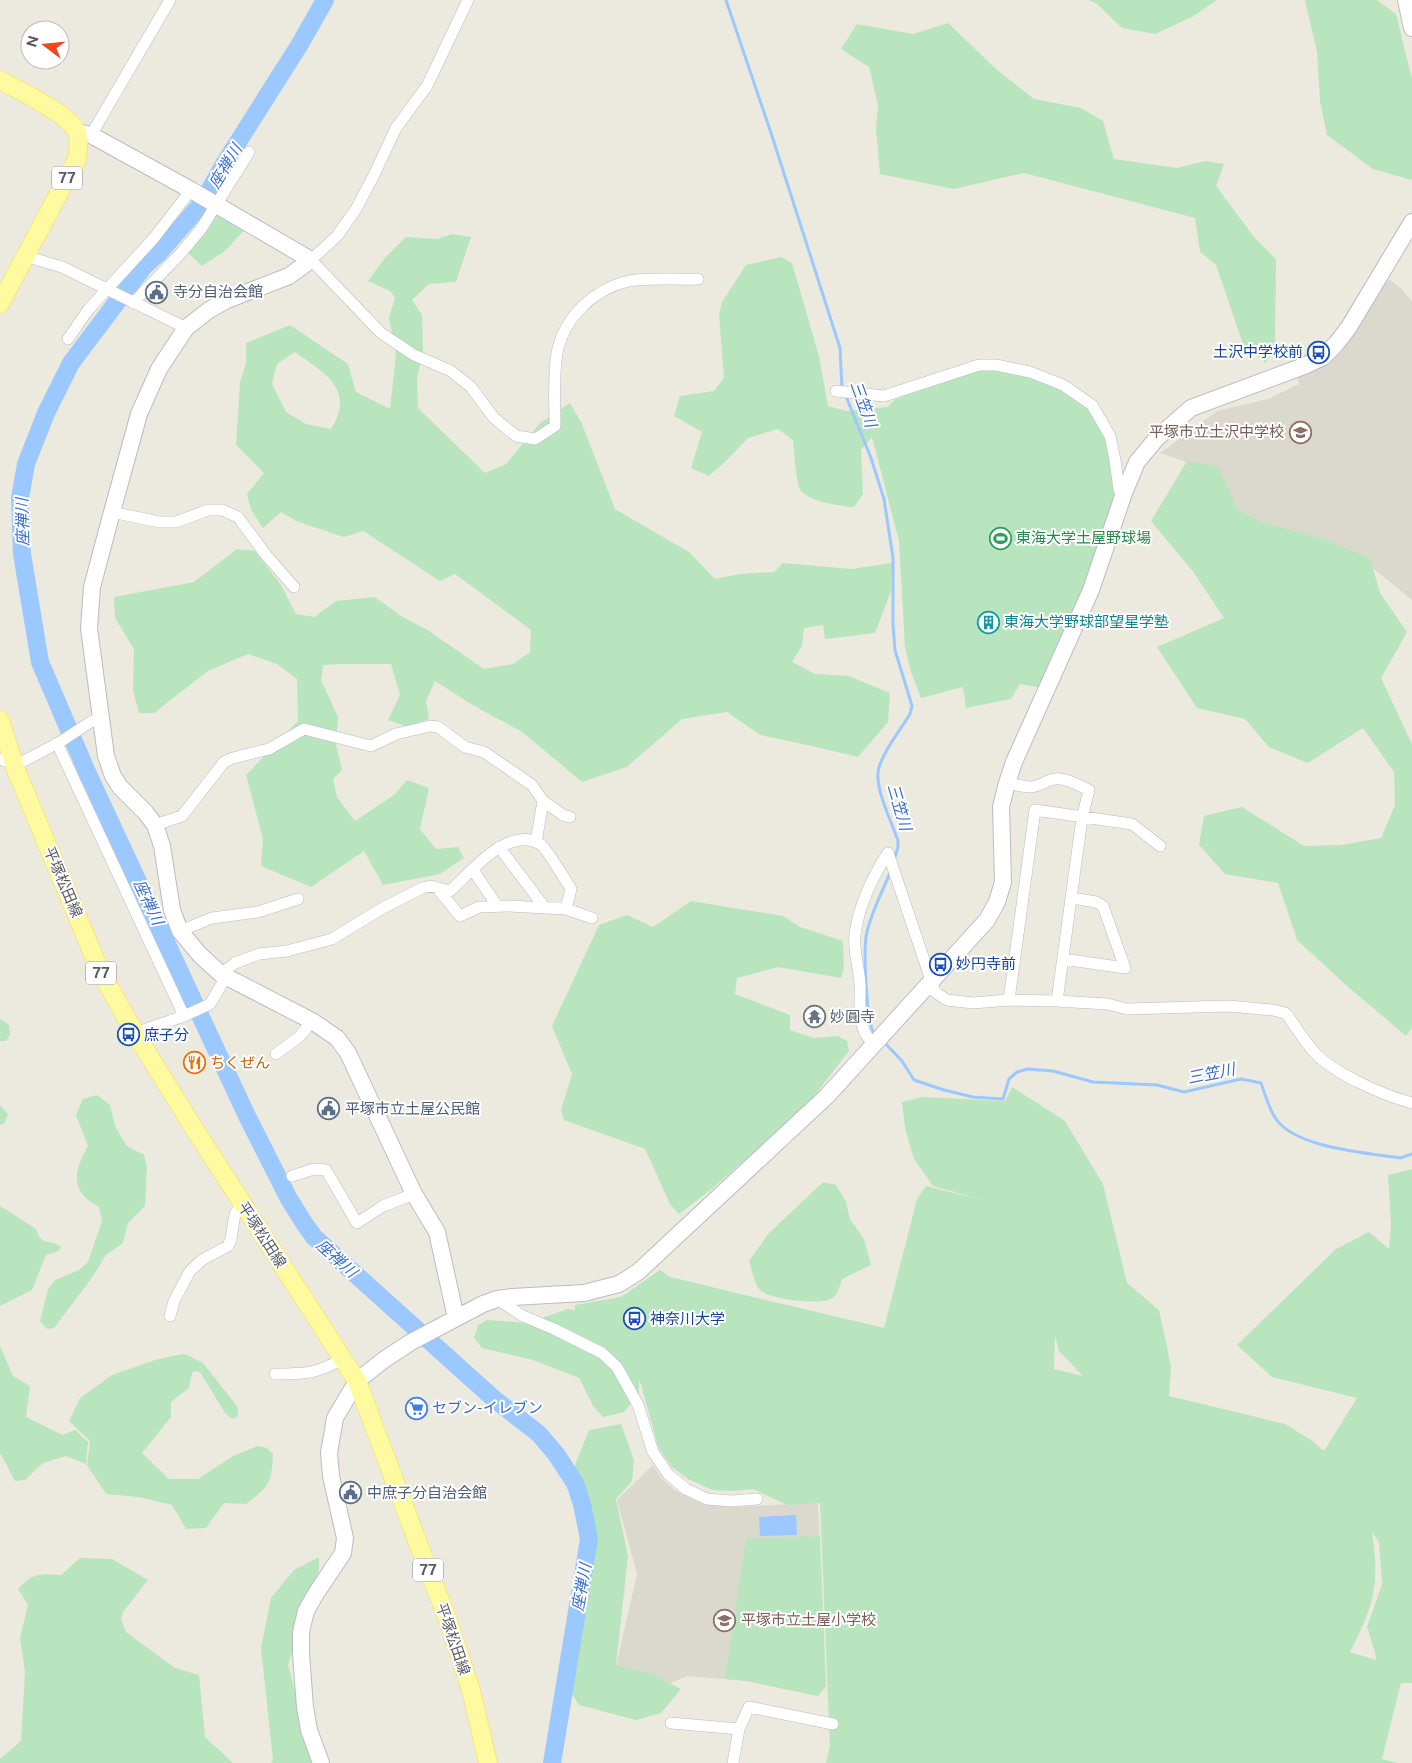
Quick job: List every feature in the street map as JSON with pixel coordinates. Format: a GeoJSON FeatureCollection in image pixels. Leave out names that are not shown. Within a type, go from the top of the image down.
{"type":"FeatureCollection","features":[{"type":"Feature","properties":{"kind":"main road"},"geometry":{"type":"LineString","coordinates":[[0,80],[63,116],[84,133]]}},
{"type":"Feature","properties":{"kind":"main road","name":"77"},"geometry":{"type":"LineString","coordinates":[[0,304],[77,159],[79,145],[84,133]]}},
{"type":"Feature","properties":{"kind":"main road","name":"平塚松田線"},"geometry":{"type":"LineString","coordinates":[[0,720],[7,761],[100,971],[135,1033],[242,1205],[342,1360],[357,1380],[450,1624],[471,1690],[488,1763]]}},
{"type":"Feature","properties":{"kind":"street"},"geometry":{"type":"LineString","coordinates":[[170,0],[84,133],[191,190],[310,260],[381,333],[414,355],[451,371],[471,387],[494,418],[516,436],[535,438],[554,426],[555,371],[558,351],[573,318],[586,302],[608,287],[631,281],[698,280]]}},
{"type":"Feature","properties":{"kind":"street"},"geometry":{"type":"LineString","coordinates":[[456,1318],[437,1232],[414,1194],[348,1053],[337,1038],[312,1020],[221,974],[200,955],[180,931],[172,910],[162,846],[155,825],[146,813],[120,787],[113,776],[106,756],[89,628],[92,587],[112,512],[139,414],[159,369],[186,328],[209,310],[227,300],[289,276],[337,236],[356,209],[396,128],[427,86],[468,0]]}},
{"type":"Feature","properties":{"kind":"street"},"geometry":{"type":"LineString","coordinates":[[1406,0],[1412,28]]}},
{"type":"Feature","properties":{"kind":"street"},"geometry":{"type":"LineString","coordinates":[[133,303],[181,253],[201,229],[249,152]]}},
{"type":"Feature","properties":{"kind":"street"},"geometry":{"type":"LineString","coordinates":[[68,340],[88,310],[154,238],[191,190]]}},
{"type":"Feature","properties":{"kind":"street"},"geometry":{"type":"LineString","coordinates":[[322,1763],[309,1730],[305,1707],[301,1632],[306,1611],[343,1553],[346,1538],[331,1476],[329,1453],[335,1418],[357,1380],[385,1359],[414,1341],[483,1304],[497,1299],[584,1293],[619,1284],[638,1272],[827,1096],[879,1040],[987,920],[997,902],[1003,882],[1001,807],[1007,783],[1014,762],[1090,590],[1124,493],[1137,462],[1157,438],[1191,408],[1304,366],[1322,357],[1336,344],[1349,327],[1412,222]]}},
{"type":"Feature","properties":{"kind":"street"},"geometry":{"type":"LineString","coordinates":[[25,256],[62,267],[186,328]]}},
{"type":"Feature","properties":{"kind":"street"},"geometry":{"type":"LineString","coordinates":[[836,391],[884,396],[979,365],[1030,372],[1063,385],[1092,404],[1110,436],[1119,490],[1124,493]]}},
{"type":"Feature","properties":{"kind":"street"},"geometry":{"type":"LineString","coordinates":[[112,512],[159,522],[176,522],[208,510],[222,510],[238,517],[266,555],[294,587]]}},
{"type":"Feature","properties":{"kind":"street"},"geometry":{"type":"LineString","coordinates":[[7,761],[22,762],[92,721],[101,720]]}},
{"type":"Feature","properties":{"kind":"street"},"geometry":{"type":"LineString","coordinates":[[155,825],[182,816],[224,762],[233,758],[269,750],[304,729],[370,746],[396,734],[430,726],[438,727],[465,747],[484,752],[532,785],[543,801],[563,815],[570,817]]}},
{"type":"Feature","properties":{"kind":"street"},"geometry":{"type":"LineString","coordinates":[[58,742],[185,1015]]}},
{"type":"Feature","properties":{"kind":"street"},"geometry":{"type":"LineString","coordinates":[[1007,783],[1030,788],[1049,780],[1058,779],[1071,782],[1088,790],[1082,818],[1057,1001]]}},
{"type":"Feature","properties":{"kind":"street"},"geometry":{"type":"LineString","coordinates":[[536,842],[543,801]]}},
{"type":"Feature","properties":{"kind":"street"},"geometry":{"type":"LineString","coordinates":[[1009,1000],[1035,810],[1132,824],[1160,846]]}},
{"type":"Feature","properties":{"kind":"street"},"geometry":{"type":"LineString","coordinates":[[221,974],[235,963],[259,954],[287,951],[332,940],[381,909],[422,888],[431,886],[450,891],[499,847],[513,840],[530,840],[542,844],[571,889],[566,909]]}},
{"type":"Feature","properties":{"kind":"street"},"geometry":{"type":"LineString","coordinates":[[499,847],[545,908]]}},
{"type":"Feature","properties":{"kind":"street"},"geometry":{"type":"LineString","coordinates":[[879,1040],[869,1040],[862,1028],[859,1017],[860,985],[856,960],[855,934],[863,904],[878,869],[888,852],[935,992],[947,1000],[973,1003],[1009,1000],[1057,1001],[1107,1004],[1127,1009],[1228,1006],[1266,1008],[1280,1011],[1288,1016],[1306,1043],[1329,1066],[1387,1095],[1412,1103]]}},
{"type":"Feature","properties":{"kind":"street"},"geometry":{"type":"LineString","coordinates":[[472,870],[498,907]]}},
{"type":"Feature","properties":{"kind":"street"},"geometry":{"type":"LineString","coordinates":[[437,888],[460,916],[479,907],[498,907],[566,909],[592,918]]}},
{"type":"Feature","properties":{"kind":"street"},"geometry":{"type":"LineString","coordinates":[[1063,959],[1125,968],[1103,906],[1096,902],[1072,898]]}},
{"type":"Feature","properties":{"kind":"street"},"geometry":{"type":"LineString","coordinates":[[180,931],[212,918],[258,912],[298,899]]}},
{"type":"Feature","properties":{"kind":"street"},"geometry":{"type":"LineString","coordinates":[[135,1033],[207,1005],[212,1001],[223,982],[221,974]]}},
{"type":"Feature","properties":{"kind":"street"},"geometry":{"type":"LineString","coordinates":[[276,1054],[300,1036],[312,1020]]}},
{"type":"Feature","properties":{"kind":"street"},"geometry":{"type":"LineString","coordinates":[[292,1176],[314,1169],[326,1170],[357,1223],[383,1206],[414,1194]]}},
{"type":"Feature","properties":{"kind":"street"},"geometry":{"type":"LineString","coordinates":[[170,1316],[174,1301],[190,1270],[202,1260],[228,1246],[231,1239],[234,1214],[242,1205]]}},
{"type":"Feature","properties":{"kind":"street"},"geometry":{"type":"LineString","coordinates":[[497,1299],[523,1316],[602,1353],[617,1367],[638,1406],[653,1452],[668,1474],[686,1489],[707,1499],[732,1501],[757,1498]]}},
{"type":"Feature","properties":{"kind":"street"},"geometry":{"type":"LineString","coordinates":[[275,1374],[303,1374],[323,1370],[342,1360]]}},
{"type":"Feature","properties":{"kind":"street"},"geometry":{"type":"LineString","coordinates":[[734,1763],[739,1729],[749,1707],[833,1724]]}},
{"type":"Feature","properties":{"kind":"street"},"geometry":{"type":"LineString","coordinates":[[671,1723],[739,1729]]}},
{"type":"Feature","properties":{"kind":"shaded area","name":"平塚市立土沢中学校"},"geometry":{"type":"Polygon","coordinates":[[[1385,279],[1390,280],[1403,290],[1412,302],[1412,600],[1358,556],[1239,526],[1215,472],[1160,453],[1217,411],[1268,399],[1299,384],[1297,376],[1311,370],[1347,343],[1385,279]]]}},
{"type":"Feature","properties":{"kind":"shaded area","name":"平塚市立土屋小学校"},"geometry":{"type":"Polygon","coordinates":[[[653,1465],[662,1479],[676,1491],[698,1502],[731,1507],[818,1503],[826,1686],[818,1696],[747,1681],[687,1676],[669,1684],[616,1666],[637,1574],[617,1500],[653,1465]]]}},
{"type":"Feature","properties":{"kind":"green space"},"geometry":{"type":"Polygon","coordinates":[[[1089,0],[1217,0],[1192,17],[1155,34],[1122,28],[1097,4],[1089,0]]]}},
{"type":"Feature","properties":{"kind":"green space"},"geometry":{"type":"Polygon","coordinates":[[[1305,0],[1377,0],[1396,14],[1412,79],[1412,180],[1373,169],[1327,135],[1320,101],[1317,52],[1305,0]]]}},
{"type":"Feature","properties":{"kind":"green space"},"geometry":{"type":"Polygon","coordinates":[[[948,23],[996,69],[1034,99],[1081,108],[1103,121],[1114,159],[1177,168],[1205,161],[1224,164],[1216,186],[1254,237],[1276,259],[1275,343],[1266,363],[1243,344],[1216,265],[1200,252],[1195,218],[1024,173],[954,189],[880,174],[876,129],[878,105],[869,67],[841,49],[857,24],[913,34],[948,23]]]}},
{"type":"Feature","properties":{"kind":"green space"},"geometry":{"type":"Polygon","coordinates":[[[214,214],[244,230],[225,251],[202,266],[186,251],[214,214]]]}},
{"type":"Feature","properties":{"kind":"green space"},"geometry":{"type":"Polygon","coordinates":[[[452,234],[471,237],[456,282],[429,284],[412,300],[422,315],[423,352],[417,379],[418,408],[485,473],[506,464],[540,423],[570,403],[582,424],[615,509],[689,552],[715,579],[740,574],[774,572],[783,563],[851,569],[892,563],[891,591],[875,633],[825,639],[823,625],[804,628],[802,646],[792,662],[815,674],[849,676],[890,693],[888,722],[858,757],[760,735],[727,712],[682,719],[627,767],[582,782],[522,732],[471,704],[435,681],[426,701],[429,719],[408,727],[388,720],[400,695],[391,664],[323,665],[321,680],[338,717],[336,744],[342,770],[333,779],[337,797],[355,821],[394,795],[407,780],[429,788],[420,829],[436,849],[458,847],[464,858],[440,874],[383,885],[364,851],[311,887],[261,866],[263,839],[246,775],[298,721],[297,679],[277,664],[248,654],[208,671],[154,713],[139,713],[133,690],[134,649],[115,618],[114,597],[194,582],[237,549],[255,551],[281,585],[296,614],[314,617],[336,601],[375,597],[401,616],[429,631],[484,669],[513,664],[530,652],[531,630],[455,574],[440,581],[363,531],[344,537],[296,521],[281,512],[263,528],[251,510],[247,494],[264,473],[236,445],[240,382],[246,363],[246,343],[290,325],[348,364],[356,392],[390,409],[396,355],[389,317],[395,298],[390,291],[368,281],[384,259],[406,237],[437,239],[452,234]],[[295,352],[277,364],[272,384],[286,412],[306,424],[331,429],[338,415],[340,403],[338,393],[326,375],[295,352]]]}},
{"type":"Feature","properties":{"kind":"green space","name":"東海大学土屋野球場"},"geometry":{"type":"Polygon","coordinates":[[[781,257],[792,263],[819,356],[828,406],[846,411],[888,407],[894,400],[929,386],[978,369],[995,368],[1041,379],[1067,393],[1090,410],[1105,438],[1112,461],[1115,501],[1080,597],[1041,688],[1020,684],[1011,699],[966,708],[963,687],[921,698],[911,672],[905,648],[899,541],[872,437],[861,450],[863,494],[854,507],[815,500],[803,492],[799,487],[797,478],[793,440],[778,429],[748,438],[709,476],[691,468],[702,432],[674,416],[680,396],[714,391],[724,378],[719,315],[722,302],[746,265],[781,257]]]}},
{"type":"Feature","properties":{"kind":"green space"},"geometry":{"type":"Polygon","coordinates":[[[1187,461],[1218,466],[1238,510],[1264,523],[1324,539],[1370,558],[1380,593],[1407,632],[1381,678],[1412,744],[1412,1028],[1406,1036],[1348,987],[1297,940],[1278,883],[1225,874],[1199,845],[1204,816],[1242,807],[1304,846],[1341,845],[1381,838],[1395,805],[1394,772],[1363,728],[1308,763],[1269,747],[1245,719],[1197,708],[1157,647],[1224,618],[1194,573],[1151,521],[1187,461]]]}},
{"type":"Feature","properties":{"kind":"green space"},"geometry":{"type":"Polygon","coordinates":[[[691,901],[783,916],[800,927],[843,941],[844,969],[841,978],[778,967],[737,978],[735,994],[790,1015],[790,1030],[813,1038],[838,1036],[847,1041],[849,1051],[808,1104],[713,1188],[679,1214],[670,1204],[645,1149],[564,1120],[561,1110],[572,1074],[552,1026],[599,925],[627,915],[653,927],[691,901]]]}},
{"type":"Feature","properties":{"kind":"green space"},"geometry":{"type":"Polygon","coordinates":[[[0,1019],[9,1025],[10,1035],[6,1041],[0,1041],[0,1019]]]}},
{"type":"Feature","properties":{"kind":"green space"},"geometry":{"type":"Polygon","coordinates":[[[1012,1087],[1065,1121],[1103,1184],[1127,1283],[1159,1310],[1171,1366],[1169,1396],[1285,1424],[1311,1440],[1324,1451],[1357,1398],[1272,1377],[1237,1345],[1336,1249],[1369,1232],[1389,1249],[1391,1225],[1388,1175],[1412,1169],[1412,1683],[1401,1683],[1382,1759],[1398,1763],[826,1763],[830,1746],[820,1503],[787,1505],[753,1489],[734,1491],[712,1490],[688,1479],[672,1467],[658,1447],[639,1381],[639,1394],[624,1412],[603,1417],[593,1406],[579,1378],[533,1360],[482,1348],[474,1338],[478,1325],[487,1320],[527,1323],[568,1309],[575,1310],[575,1305],[621,1297],[660,1270],[670,1277],[884,1328],[917,1199],[926,1186],[982,1200],[933,1186],[914,1159],[905,1128],[902,1102],[922,1097],[1005,1101],[1012,1087]],[[1055,1336],[1054,1369],[1083,1376],[1059,1351],[1055,1336]],[[1372,1532],[1375,1566],[1373,1594],[1365,1621],[1350,1652],[1376,1660],[1367,1627],[1382,1584],[1379,1542],[1372,1532]]]}},
{"type":"Feature","properties":{"kind":"green space"},"geometry":{"type":"Polygon","coordinates":[[[97,1095],[110,1105],[116,1128],[127,1146],[144,1155],[147,1167],[145,1206],[128,1223],[123,1243],[106,1255],[91,1279],[54,1328],[47,1329],[40,1321],[48,1289],[55,1280],[79,1270],[88,1262],[102,1221],[99,1207],[83,1195],[77,1183],[79,1164],[88,1146],[76,1115],[83,1099],[97,1095]]]}},
{"type":"Feature","properties":{"kind":"green space"},"geometry":{"type":"Polygon","coordinates":[[[0,1106],[8,1114],[4,1124],[0,1125],[0,1106]]]}},
{"type":"Feature","properties":{"kind":"green space"},"geometry":{"type":"Polygon","coordinates":[[[823,1182],[836,1185],[846,1202],[850,1219],[864,1239],[871,1265],[842,1279],[835,1295],[825,1301],[784,1299],[765,1294],[756,1284],[749,1261],[769,1233],[823,1182]]]}},
{"type":"Feature","properties":{"kind":"green space"},"geometry":{"type":"Polygon","coordinates":[[[0,1206],[36,1229],[41,1239],[61,1247],[59,1251],[46,1255],[32,1290],[0,1306],[0,1206]]]}},
{"type":"Feature","properties":{"kind":"green space"},"geometry":{"type":"Polygon","coordinates":[[[0,1346],[13,1376],[30,1386],[26,1417],[63,1435],[75,1430],[88,1442],[86,1464],[66,1456],[43,1463],[25,1480],[15,1481],[0,1453],[0,1346]]]}},
{"type":"Feature","properties":{"kind":"green space"},"geometry":{"type":"Polygon","coordinates":[[[182,1354],[203,1363],[237,1406],[238,1415],[232,1419],[225,1413],[200,1372],[195,1371],[192,1373],[189,1388],[171,1402],[171,1417],[142,1453],[169,1479],[198,1479],[233,1456],[258,1446],[267,1448],[273,1454],[272,1472],[268,1484],[260,1493],[246,1504],[224,1503],[206,1528],[186,1529],[172,1505],[139,1497],[106,1494],[87,1465],[90,1441],[69,1421],[80,1398],[112,1375],[155,1360],[182,1354]]]}},
{"type":"Feature","properties":{"kind":"green space"},"geometry":{"type":"Polygon","coordinates":[[[621,1424],[634,1460],[632,1481],[616,1499],[628,1556],[616,1665],[650,1673],[681,1689],[661,1713],[636,1720],[579,1705],[569,1689],[571,1639],[584,1552],[577,1509],[575,1465],[589,1430],[621,1424]]]}},
{"type":"Feature","properties":{"kind":"green space"},"geometry":{"type":"Polygon","coordinates":[[[820,1536],[826,1686],[818,1696],[747,1681],[725,1679],[746,1539],[820,1536]]]}},
{"type":"Feature","properties":{"kind":"green space"},"geometry":{"type":"Polygon","coordinates":[[[319,1557],[319,1570],[288,1665],[314,1763],[271,1763],[273,1760],[261,1648],[271,1598],[294,1570],[319,1557]]]}},
{"type":"Feature","properties":{"kind":"green space"},"geometry":{"type":"Polygon","coordinates":[[[80,1558],[112,1559],[148,1580],[123,1612],[121,1619],[126,1632],[175,1668],[199,1675],[205,1737],[233,1763],[0,1763],[0,1759],[21,1741],[25,1672],[20,1638],[28,1605],[18,1589],[37,1575],[61,1575],[80,1558]]]}},
{"type":"Feature","properties":{"kind":"water"},"geometry":{"type":"Polygon","coordinates":[[[796,1515],[797,1535],[760,1536],[759,1517],[796,1515]]]}},
{"type":"Feature","properties":{"kind":"waterway","name":"座禅川"},"geometry":{"type":"LineString","coordinates":[[325,0],[300,44],[224,164],[203,202],[158,254],[144,266],[71,363],[46,413],[26,464],[20,498],[22,554],[40,662],[87,772],[247,1116],[289,1199],[314,1237],[493,1398],[539,1434],[556,1454],[575,1483],[582,1504],[589,1539],[552,1763]]}},
{"type":"Feature","properties":{"kind":"waterway","name":"三笠川"},"geometry":{"type":"LineString","coordinates":[[726,0],[840,348],[842,389]]}},
{"type":"Feature","properties":{"kind":"waterway","name":"三笠川"},"geometry":{"type":"LineString","coordinates":[[845,394],[871,458],[884,499],[893,558],[895,650],[912,706],[910,714],[885,753],[878,775],[884,804],[898,841],[894,860]]}},
{"type":"Feature","properties":{"kind":"waterway","name":"三笠川"},"geometry":{"type":"LineString","coordinates":[[875,1035],[869,1017],[867,1002],[866,940],[872,916],[891,870]]}},
{"type":"Feature","properties":{"kind":"waterway","name":"三笠川"},"geometry":{"type":"LineString","coordinates":[[884,1042],[902,1061],[914,1080],[973,1097],[1003,1099],[1009,1079],[1017,1072],[1027,1069],[1053,1071],[1093,1082],[1157,1085],[1184,1092],[1241,1079],[1261,1083],[1276,1119],[1286,1129],[1299,1137],[1315,1143],[1352,1151],[1400,1158],[1412,1154]]}},
{"type":"Feature","properties":{"kind":"place","name":"寺分自治会館"},"geometry":{"type":"Point","coordinates":[157,292]}},
{"type":"Feature","properties":{"kind":"place","name":"土沢中学校前"},"geometry":{"type":"Point","coordinates":[1319,352]}},
{"type":"Feature","properties":{"kind":"place","name":"平塚市立土沢中学校"},"geometry":{"type":"Point","coordinates":[1300,432]}},
{"type":"Feature","properties":{"kind":"place","name":"東海大学土屋野球場"},"geometry":{"type":"Point","coordinates":[1000,538]}},
{"type":"Feature","properties":{"kind":"place","name":"東海大学野球部望星学塾"},"geometry":{"type":"Point","coordinates":[988,622]}},
{"type":"Feature","properties":{"kind":"place","name":"妙円寺前"},"geometry":{"type":"Point","coordinates":[940,964]}},
{"type":"Feature","properties":{"kind":"place","name":"妙圓寺"},"geometry":{"type":"Point","coordinates":[814,1017]}},
{"type":"Feature","properties":{"kind":"place","name":"庶子分"},"geometry":{"type":"Point","coordinates":[128,1035]}},
{"type":"Feature","properties":{"kind":"place","name":"ちくぜん"},"geometry":{"type":"Point","coordinates":[194,1063]}},
{"type":"Feature","properties":{"kind":"place","name":"平塚市立土屋公民館"},"geometry":{"type":"Point","coordinates":[329,1109]}},
{"type":"Feature","properties":{"kind":"place","name":"神奈川大学"},"geometry":{"type":"Point","coordinates":[634,1319]}},
{"type":"Feature","properties":{"kind":"place","name":"セブン-イレブン"},"geometry":{"type":"Point","coordinates":[416,1408]}},
{"type":"Feature","properties":{"kind":"place","name":"中庶子分自治会館"},"geometry":{"type":"Point","coordinates":[351,1493]}},
{"type":"Feature","properties":{"kind":"place","name":"平塚市立土屋小学校"},"geometry":{"type":"Point","coordinates":[725,1620]}}]}
